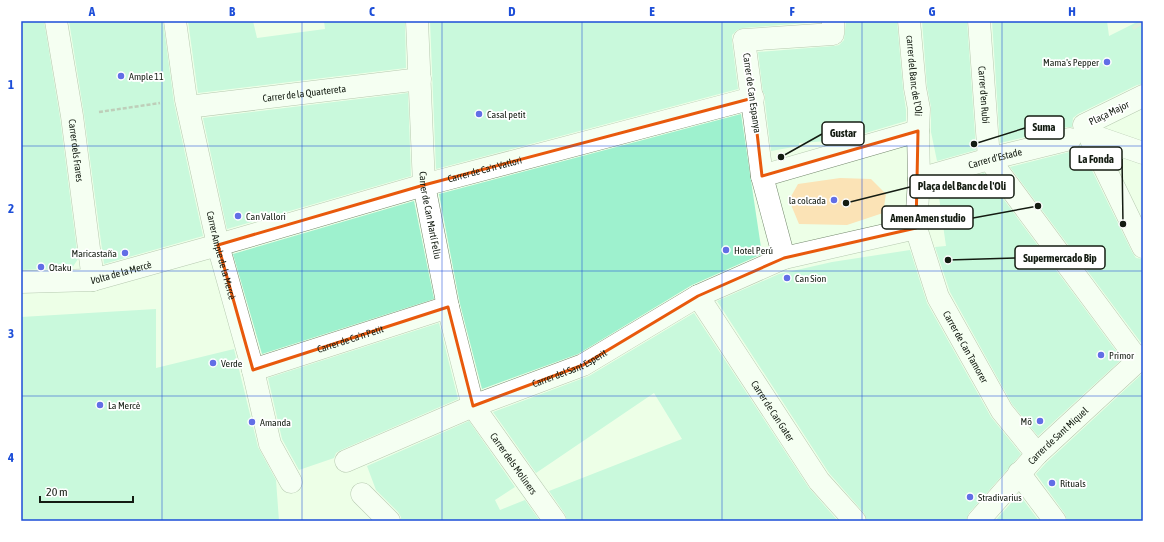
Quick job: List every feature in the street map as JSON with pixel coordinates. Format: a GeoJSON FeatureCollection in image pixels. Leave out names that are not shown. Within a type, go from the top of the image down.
{"type":"FeatureCollection","features":[{"type":"Feature","properties":{"kind":"street","name":"Carrer dels Frares"},"geometry":{"type":"LineString","coordinates":[[56,21],[72,116],[93,280]]}},
{"type":"Feature","properties":{"kind":"street","name":"Carrer Ample de la Mercè"},"geometry":{"type":"LineString","coordinates":[[175,21],[187,103],[218,246],[253,370],[270,444],[290,482]]}},
{"type":"Feature","properties":{"kind":"street","name":"Carrer de Can Martí Feliu"},"geometry":{"type":"LineString","coordinates":[[417,21],[424,185],[448,307],[473,406]]}},
{"type":"Feature","properties":{"kind":"street","name":"Carrer de Can Espanya"},"geometry":{"type":"LineString","coordinates":[[784,258],[762,176],[753,98],[744,40],[833,34],[833,21]]}},
{"type":"Feature","properties":{"kind":"street","name":"carrer del Banc de l'Oli"},"geometry":{"type":"LineString","coordinates":[[909,21],[915,88],[919,109],[918,131],[920,179],[916,228]]}},
{"type":"Feature","properties":{"kind":"street","name":"Carrer d'en Rubí"},"geometry":{"type":"LineString","coordinates":[[979,21],[989,159]]}},
{"type":"Feature","properties":{"kind":"street","name":"Carrer de la Quartereta"},"geometry":{"type":"LineString","coordinates":[[187,103],[420,79]]}},
{"type":"Feature","properties":{"kind":"street","name":"Plaça Major"},"geometry":{"type":"LineString","coordinates":[[1079,136],[1084,125],[1143,96]]}},
{"type":"Feature","properties":{"kind":"street","name":"Carrer de Ca'n Vatlori"},"geometry":{"type":"LineString","coordinates":[[218,246],[424,185],[753,98]]}},
{"type":"Feature","properties":{"kind":"street"},"geometry":{"type":"LineString","coordinates":[[762,176],[918,131]]}},
{"type":"Feature","properties":{"kind":"street","name":"Carrer d'Estade"},"geometry":{"type":"LineString","coordinates":[[920,179],[989,159],[1079,136]]}},
{"type":"Feature","properties":{"kind":"street","name":"Plaça Major"},"geometry":{"type":"LineString","coordinates":[[1079,136],[1143,153]]}},
{"type":"Feature","properties":{"kind":"street","name":"Plaça Major"},"geometry":{"type":"LineString","coordinates":[[1079,136],[1143,247]]}},
{"type":"Feature","properties":{"kind":"street"},"geometry":{"type":"LineString","coordinates":[[989,159],[1141,358]]}},
{"type":"Feature","properties":{"kind":"street","name":"Carrer del Sant Esperit"},"geometry":{"type":"LineString","coordinates":[[346,461],[473,406],[583,364],[698,296],[784,258],[916,228]]}},
{"type":"Feature","properties":{"kind":"street","name":"Carrer de Can Tamorer"},"geometry":{"type":"LineString","coordinates":[[916,228],[938,297],[1002,412],[1037,454]]}},
{"type":"Feature","properties":{"kind":"street","name":"Volta de la Mercè"},"geometry":{"type":"LineString","coordinates":[[21,282],[93,280],[218,246]]}},
{"type":"Feature","properties":{"kind":"street","name":"Carrer de Can Gater"},"geometry":{"type":"LineString","coordinates":[[698,296],[819,481],[855,521]]}},
{"type":"Feature","properties":{"kind":"street","name":"Carrer de Ca'n Petit"},"geometry":{"type":"LineString","coordinates":[[253,370],[448,307]]}},
{"type":"Feature","properties":{"kind":"street","name":"Carrer de Sant Miquel"},"geometry":{"type":"LineString","coordinates":[[978,521],[1037,454],[1141,358]]}},
{"type":"Feature","properties":{"kind":"street","name":"Carrer dels Moliners"},"geometry":{"type":"LineString","coordinates":[[473,406],[555,521]]}},
{"type":"Feature","properties":{"kind":"street"},"geometry":{"type":"LineString","coordinates":[[1019,474],[1055,521]]}},
{"type":"Feature","properties":{"kind":"street"},"geometry":{"type":"LineString","coordinates":[[362,494],[389,521]]}},
{"type":"Feature","properties":{"kind":"path"},"geometry":{"type":"LineString","coordinates":[[72,116],[187,103]]}},
{"type":"Feature","properties":{"kind":"highlighted area"},"geometry":{"type":"Polygon","coordinates":[[[753,98],[762,176],[918,131],[916,228],[784,258],[698,296],[583,365],[473,406],[448,307],[253,370],[218,245],[424,185],[753,98]]]}},
{"type":"Feature","properties":{"kind":"shaded area"},"geometry":{"type":"Polygon","coordinates":[[[840,178],[871,179],[886,194],[883,213],[847,225],[799,224],[789,200],[798,184],[840,178]]]}},
{"type":"Feature","properties":{"kind":"building"},"geometry":{"type":"Polygon","coordinates":[[[21,21],[44,21],[60,118],[78,259],[72,268],[21,270],[21,21]]]}},
{"type":"Feature","properties":{"kind":"building"},"geometry":{"type":"Polygon","coordinates":[[[69,21],[163,21],[174,103],[203,236],[104,264],[84,114],[69,21]]]}},
{"type":"Feature","properties":{"kind":"building"},"geometry":{"type":"Polygon","coordinates":[[[188,21],[253,21],[257,38],[325,29],[324,21],[405,21],[406,68],[198,93],[188,21]]]}},
{"type":"Feature","properties":{"kind":"building"},"geometry":{"type":"Polygon","coordinates":[[[430,21],[820,22],[743,28],[737,30],[732,35],[732,42],[738,89],[436,169],[430,21]]]}},
{"type":"Feature","properties":{"kind":"building"},"geometry":{"type":"Polygon","coordinates":[[[846,21],[897,21],[906,121],[842,140],[799,143],[799,146],[771,151],[765,95],[763,92],[758,52],[839,45],[844,40],[846,21]]]}},
{"type":"Feature","properties":{"kind":"building"},"geometry":{"type":"Polygon","coordinates":[[[922,21],[967,21],[976,150],[937,161],[931,132],[931,107],[927,86],[922,21]]]}},
{"type":"Feature","properties":{"kind":"building"},"geometry":{"type":"Polygon","coordinates":[[[992,21],[1107,21],[1109,36],[1139,21],[1143,21],[1143,84],[1137,85],[1078,114],[1073,118],[1072,127],[1000,143],[992,21]]]}},
{"type":"Feature","properties":{"kind":"building"},"geometry":{"type":"Polygon","coordinates":[[[408,93],[411,176],[227,229],[203,118],[408,93]]]}},
{"type":"Feature","properties":{"kind":"building"},"geometry":{"type":"Polygon","coordinates":[[[741,114],[762,254],[692,285],[578,354],[482,389],[460,304],[439,194],[741,114]]]}},
{"type":"Feature","properties":{"kind":"building"},"geometry":{"type":"Polygon","coordinates":[[[1080,146],[1132,252],[1136,258],[1143,259],[1143,344],[1010,167],[1073,151],[1080,146]]]}},
{"type":"Feature","properties":{"kind":"building"},"geometry":{"type":"Polygon","coordinates":[[[984,173],[1122,359],[1038,436],[1012,404],[950,292],[935,247],[946,246],[939,197],[943,185],[984,173]]]}},
{"type":"Feature","properties":{"kind":"building"},"geometry":{"type":"Polygon","coordinates":[[[414,201],[434,299],[262,354],[233,254],[414,201]]]}},
{"type":"Feature","properties":{"kind":"building"},"geometry":{"type":"Polygon","coordinates":[[[910,250],[927,303],[991,417],[1021,454],[969,513],[966,521],[867,521],[864,513],[829,473],[717,301],[779,274],[832,262],[910,250]]]}},
{"type":"Feature","properties":{"kind":"building"},"geometry":{"type":"Polygon","coordinates":[[[156,309],[156,368],[234,349],[258,447],[276,480],[279,521],[21,521],[21,317],[156,309]]]}},
{"type":"Feature","properties":{"kind":"building"},"geometry":{"type":"Polygon","coordinates":[[[694,313],[809,488],[838,521],[567,521],[565,514],[549,491],[682,439],[654,393],[536,473],[493,412],[589,376],[694,313]]]}},
{"type":"Feature","properties":{"kind":"building"},"geometry":{"type":"Polygon","coordinates":[[[439,323],[458,399],[341,450],[336,453],[334,458],[299,470],[282,439],[268,378],[439,323]]]}},
{"type":"Feature","properties":{"kind":"building"},"geometry":{"type":"Polygon","coordinates":[[[1143,373],[1143,521],[1067,521],[1065,514],[1036,474],[1143,373]]]}},
{"type":"Feature","properties":{"kind":"building"},"geometry":{"type":"Polygon","coordinates":[[[469,421],[515,487],[495,500],[500,510],[525,500],[540,521],[401,521],[401,517],[398,512],[376,490],[367,466],[469,421]]]}},
{"type":"Feature","properties":{"kind":"building"},"geometry":{"type":"Polygon","coordinates":[[[1019,494],[1039,521],[995,521],[1019,494]]]}},
{"type":"Feature","properties":{"kind":"place","name":"Mama's Pepper"},"geometry":{"type":"Point","coordinates":[1107,62]}},
{"type":"Feature","properties":{"kind":"place","name":"Ample 11"},"geometry":{"type":"Point","coordinates":[121,76]}},
{"type":"Feature","properties":{"kind":"place","name":"Casal petit"},"geometry":{"type":"Point","coordinates":[479,114]}},
{"type":"Feature","properties":{"kind":"place","name":"Suma"},"geometry":{"type":"Point","coordinates":[974,144]}},
{"type":"Feature","properties":{"kind":"place","name":"Gustar"},"geometry":{"type":"Point","coordinates":[781,157]}},
{"type":"Feature","properties":{"kind":"place","name":"la colcada"},"geometry":{"type":"Point","coordinates":[834,200]}},
{"type":"Feature","properties":{"kind":"place","name":"Plaça del Banc de l'Oli"},"geometry":{"type":"Point","coordinates":[846,203]}},
{"type":"Feature","properties":{"kind":"place","name":"Amen Amen studio"},"geometry":{"type":"Point","coordinates":[1038,206]}},
{"type":"Feature","properties":{"kind":"place","name":"Can Vallori"},"geometry":{"type":"Point","coordinates":[238,216]}},
{"type":"Feature","properties":{"kind":"place","name":"La Fonda"},"geometry":{"type":"Point","coordinates":[1123,224]}},
{"type":"Feature","properties":{"kind":"place","name":"Hotel Perú"},"geometry":{"type":"Point","coordinates":[726,250]}},
{"type":"Feature","properties":{"kind":"place","name":"Maricastaña"},"geometry":{"type":"Point","coordinates":[125,253]}},
{"type":"Feature","properties":{"kind":"place","name":"Supermercado Bip"},"geometry":{"type":"Point","coordinates":[948,260]}},
{"type":"Feature","properties":{"kind":"place","name":"Otaku"},"geometry":{"type":"Point","coordinates":[41,267]}},
{"type":"Feature","properties":{"kind":"place","name":"Can Sion"},"geometry":{"type":"Point","coordinates":[787,278]}},
{"type":"Feature","properties":{"kind":"place","name":"Primor"},"geometry":{"type":"Point","coordinates":[1101,355]}},
{"type":"Feature","properties":{"kind":"place","name":"Verde"},"geometry":{"type":"Point","coordinates":[213,363]}},
{"type":"Feature","properties":{"kind":"place","name":"La Mercè"},"geometry":{"type":"Point","coordinates":[100,405]}},
{"type":"Feature","properties":{"kind":"place","name":"Mö"},"geometry":{"type":"Point","coordinates":[1040,421]}},
{"type":"Feature","properties":{"kind":"place","name":"Amanda"},"geometry":{"type":"Point","coordinates":[252,422]}},
{"type":"Feature","properties":{"kind":"place","name":"Rituals"},"geometry":{"type":"Point","coordinates":[1052,483]}},
{"type":"Feature","properties":{"kind":"place","name":"Stradivarius"},"geometry":{"type":"Point","coordinates":[970,497]}}]}
